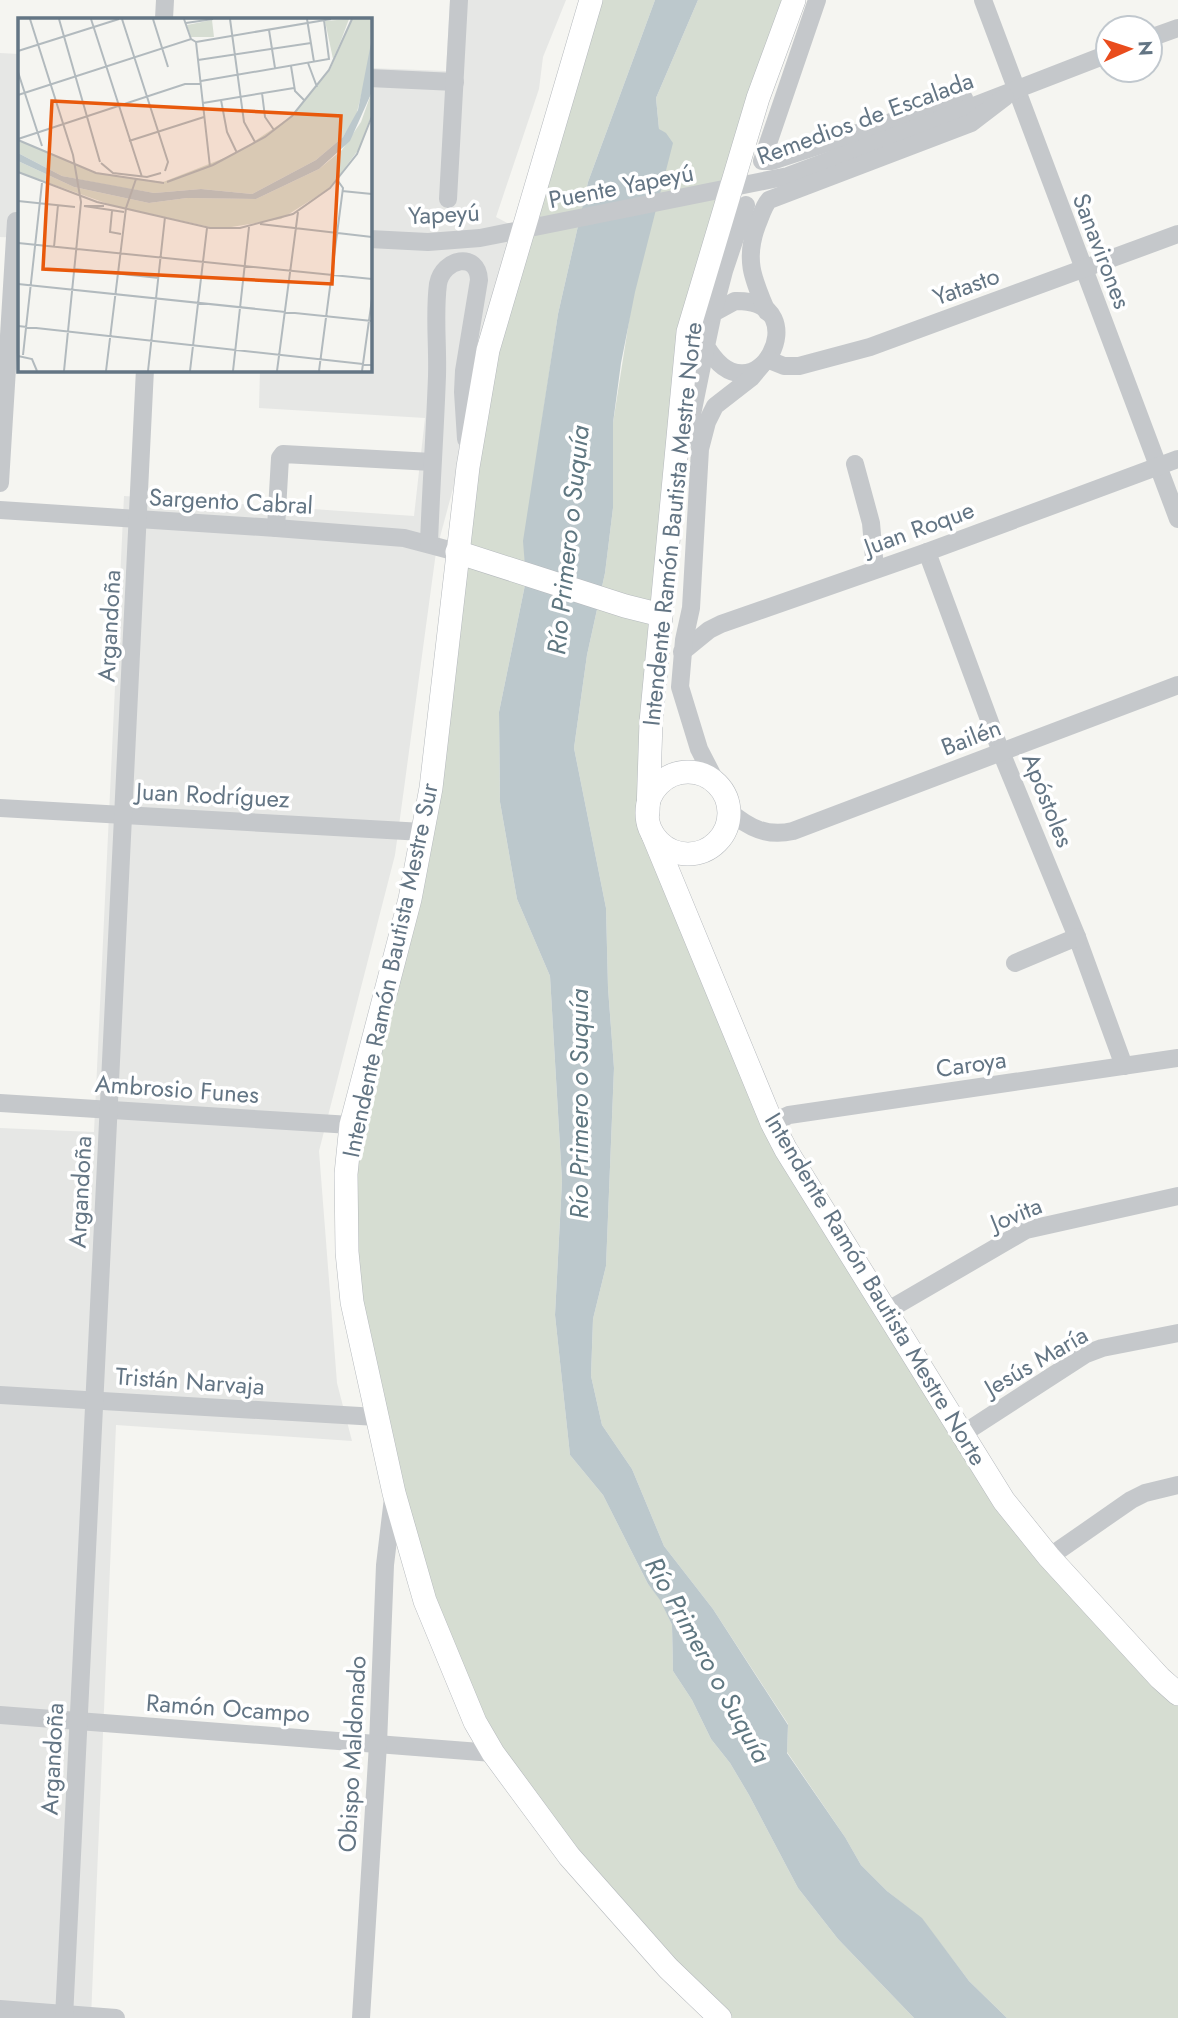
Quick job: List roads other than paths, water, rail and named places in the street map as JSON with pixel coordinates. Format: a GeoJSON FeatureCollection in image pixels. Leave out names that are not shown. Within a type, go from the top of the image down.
{"type":"FeatureCollection","features":[{"type":"Feature","properties":{"kind":"main road","name":"Intendente Ramón Bautista Mestre Sur"},"geometry":{"type":"LineString","coordinates":[[591,0],[488,350],[468,467],[431,788],[410,899],[351,1125],[346,1174],[347,1252],[352,1302],[394,1493],[425,1601],[475,1722],[493,1752],[569,1856],[668,1968],[720,2018]]}},
{"type":"Feature","properties":{"kind":"main road","name":"Intendente Ramón Bautista Mestre Norte"},"geometry":{"type":"LineString","coordinates":[[648,812],[651,722],[688,332],[740,197],[758,98],[794,0]]}},
{"type":"Feature","properties":{"kind":"main road"},"geometry":{"type":"LineString","coordinates":[[457,552],[661,615]]}},
{"type":"Feature","properties":{"kind":"main road"},"geometry":{"type":"LineString","coordinates":[[693,772],[706,776],[717,784],[723,792],[729,811],[728,824],[713,846],[701,853],[687,854],[674,852],[662,845],[653,835],[649,824],[650,800],[656,788],[666,778],[693,772]]}},
{"type":"Feature","properties":{"kind":"main road","name":"Intendente Ramón Bautista Mestre Norte"},"geometry":{"type":"LineString","coordinates":[[653,835],[772,1123],[885,1312],[964,1433],[1004,1501],[1049,1558],[1178,1694]]}},
{"type":"Feature","properties":{"kind":"street"},"geometry":{"type":"LineString","coordinates":[[164,18],[165,0]]}},
{"type":"Feature","properties":{"kind":"street"},"geometry":{"type":"LineString","coordinates":[[448,199],[459,0]]}},
{"type":"Feature","properties":{"kind":"street","name":"Remedios de Escalada"},"geometry":{"type":"LineString","coordinates":[[817,0],[762,161],[772,161],[976,94],[1016,88]]}},
{"type":"Feature","properties":{"kind":"street","name":"Sanavirones"},"geometry":{"type":"LineString","coordinates":[[983,0],[1178,519]]}},
{"type":"Feature","properties":{"kind":"street","name":"Remedios de Escalada"},"geometry":{"type":"LineString","coordinates":[[740,197],[1094,59]]}},
{"type":"Feature","properties":{"kind":"street"},"geometry":{"type":"LineString","coordinates":[[371,78],[454,82]]}},
{"type":"Feature","properties":{"kind":"street","name":"Remedios de Escalada"},"geometry":{"type":"LineString","coordinates":[[740,197],[774,197],[971,123],[985,115],[1016,88]]}},
{"type":"Feature","properties":{"kind":"street"},"geometry":{"type":"LineString","coordinates":[[717,784],[699,749],[680,687],[682,652],[691,608],[702,437],[715,406],[751,378],[774,351],[776,330],[754,282],[740,197]]}},
{"type":"Feature","properties":{"kind":"street"},"geometry":{"type":"LineString","coordinates":[[669,523],[740,197]]}},
{"type":"Feature","properties":{"kind":"street","name":"Puente Yapeyú"},"geometry":{"type":"LineString","coordinates":[[522,231],[740,197]]}},
{"type":"Feature","properties":{"kind":"street"},"geometry":{"type":"LineString","coordinates":[[0,483],[12,220]]}},
{"type":"Feature","properties":{"kind":"street","name":"Yapeyú"},"geometry":{"type":"LineString","coordinates":[[371,239],[428,242],[522,231]]}},
{"type":"Feature","properties":{"kind":"street","name":"Yatasto"},"geometry":{"type":"LineString","coordinates":[[765,363],[799,366],[832,358],[1178,234]]}},
{"type":"Feature","properties":{"kind":"street"},"geometry":{"type":"LineString","coordinates":[[429,543],[439,283],[445,268],[452,263],[465,262],[477,269],[479,280],[463,392],[468,467]]}},
{"type":"Feature","properties":{"kind":"street"},"geometry":{"type":"LineString","coordinates":[[713,313],[734,302],[746,301],[757,304],[766,312]]}},
{"type":"Feature","properties":{"kind":"street"},"geometry":{"type":"LineString","coordinates":[[706,346],[719,365],[729,370],[750,371],[765,363]]}},
{"type":"Feature","properties":{"kind":"street","name":"Argandoña"},"geometry":{"type":"LineString","coordinates":[[64,2016],[145,371]]}},
{"type":"Feature","properties":{"kind":"street"},"geometry":{"type":"LineString","coordinates":[[276,528],[282,454],[432,461]]}},
{"type":"Feature","properties":{"kind":"street","name":"Juan Roque"},"geometry":{"type":"LineString","coordinates":[[682,652],[709,630],[721,624],[927,552],[1178,459]]}},
{"type":"Feature","properties":{"kind":"street"},"geometry":{"type":"LineString","coordinates":[[855,464],[871,523],[875,569]]}},
{"type":"Feature","properties":{"kind":"street","name":"Sargento Cabral"},"geometry":{"type":"LineString","coordinates":[[0,510],[404,538],[457,552]]}},
{"type":"Feature","properties":{"kind":"street","name":"Apóstoles"},"geometry":{"type":"LineString","coordinates":[[927,552],[1001,752],[1077,937],[1125,1066]]}},
{"type":"Feature","properties":{"kind":"street","name":"Bailén"},"geometry":{"type":"LineString","coordinates":[[729,811],[751,827],[771,834],[781,834],[1178,685]]}},
{"type":"Feature","properties":{"kind":"street","name":"Juan Rodríguez"},"geometry":{"type":"LineString","coordinates":[[0,808],[423,832]]}},
{"type":"Feature","properties":{"kind":"street"},"geometry":{"type":"LineString","coordinates":[[1015,963],[1077,937]]}},
{"type":"Feature","properties":{"kind":"street","name":"Caroya"},"geometry":{"type":"LineString","coordinates":[[772,1123],[789,1115],[1178,1058]]}},
{"type":"Feature","properties":{"kind":"street","name":"Ambrosio Funes"},"geometry":{"type":"LineString","coordinates":[[0,1103],[351,1125]]}},
{"type":"Feature","properties":{"kind":"street","name":"Jovita"},"geometry":{"type":"LineString","coordinates":[[885,1312],[1026,1230],[1178,1196]]}},
{"type":"Feature","properties":{"kind":"street","name":"Jesús María"},"geometry":{"type":"LineString","coordinates":[[964,1433],[1086,1354],[1102,1348],[1178,1333]]}},
{"type":"Feature","properties":{"kind":"street","name":"Tristán Narvaja"},"geometry":{"type":"LineString","coordinates":[[0,1395],[377,1418]]}},
{"type":"Feature","properties":{"kind":"street"},"geometry":{"type":"LineString","coordinates":[[1049,1558],[1131,1500],[1145,1493],[1178,1485]]}},
{"type":"Feature","properties":{"kind":"street","name":"Obispo Maldonado"},"geometry":{"type":"LineString","coordinates":[[361,2018],[378,1744],[385,1565],[394,1493]]}},
{"type":"Feature","properties":{"kind":"street","name":"Ramón Ocampo"},"geometry":{"type":"LineString","coordinates":[[0,1715],[493,1752]]}},
{"type":"Feature","properties":{"kind":"street"},"geometry":{"type":"LineString","coordinates":[[0,2009],[116,2018]]}},
{"type":"Feature","properties":{"kind":"water","name":"Río Primero o Suquía"},"geometry":{"type":"Polygon","coordinates":[[[655,0],[698,0],[656,98],[659,129],[666,133],[673,143],[635,292],[621,363],[613,423],[613,508],[605,573],[587,655],[574,748],[606,908],[614,1068],[606,1266],[593,1319],[591,1376],[602,1425],[632,1469],[664,1546],[713,1609],[788,1725],[787,1753],[861,1865],[887,1891],[922,1918],[969,1981],[1007,2018],[914,2018],[838,1939],[798,1888],[749,1795],[730,1763],[711,1739],[692,1700],[673,1671],[672,1625],[660,1600],[648,1584],[603,1495],[570,1455],[555,1315],[562,1181],[550,976],[517,899],[500,802],[499,712],[526,580],[523,541],[558,314],[588,182],[655,0]]]}}]}
